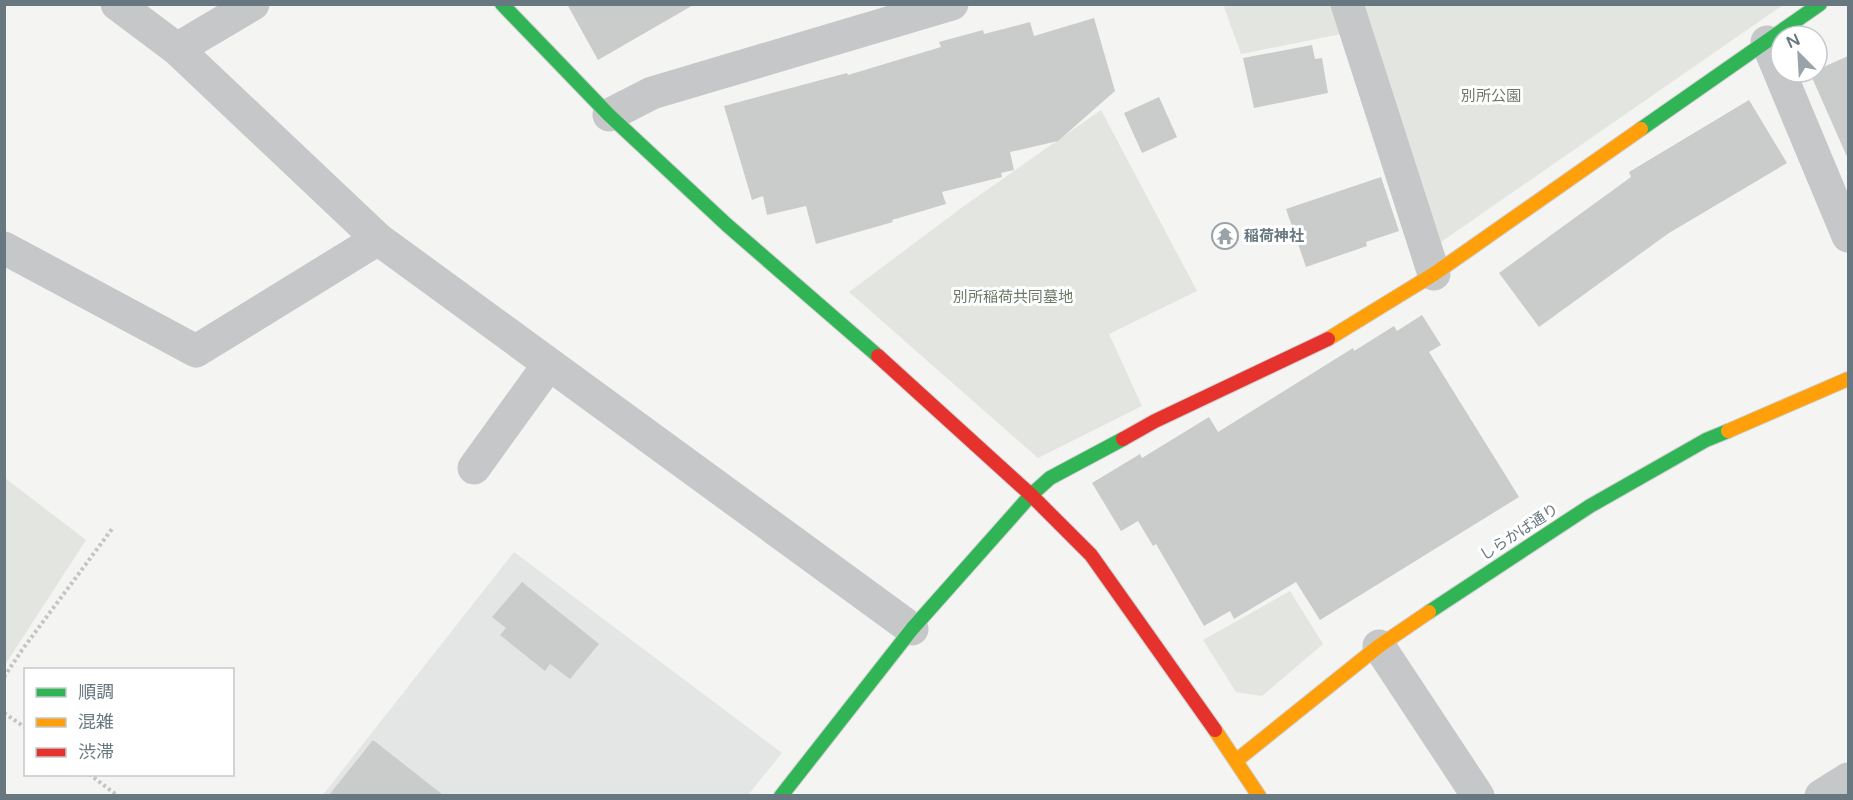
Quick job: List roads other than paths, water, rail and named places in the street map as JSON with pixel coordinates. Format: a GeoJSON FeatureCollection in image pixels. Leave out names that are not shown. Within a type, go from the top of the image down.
{"type":"FeatureCollection","features":[{"type":"Feature","properties":{"kind":"street"},"geometry":{"type":"LineString","coordinates":[[117,4],[177,49],[378,239],[912,629]]}},
{"type":"Feature","properties":{"kind":"street"},"geometry":{"type":"LineString","coordinates":[[177,49],[253,4]]}},
{"type":"Feature","properties":{"kind":"street"},"geometry":{"type":"LineString","coordinates":[[502,4],[609,115],[728,225],[850,331],[1031,495],[1091,555],[1237,760],[1259,795]]}},
{"type":"Feature","properties":{"kind":"street"},"geometry":{"type":"LineString","coordinates":[[609,115],[652,93],[951,4]]}},
{"type":"Feature","properties":{"kind":"street"},"geometry":{"type":"LineString","coordinates":[[1347,4],[1434,274]]}},
{"type":"Feature","properties":{"kind":"street"},"geometry":{"type":"LineString","coordinates":[[781,795],[912,629],[1031,495],[1050,478],[1155,421],[1324,341],[1434,274],[1820,4]]}},
{"type":"Feature","properties":{"kind":"street"},"geometry":{"type":"LineString","coordinates":[[1767,42],[1848,236]]}},
{"type":"Feature","properties":{"kind":"street"},"geometry":{"type":"LineString","coordinates":[[4,248],[196,351],[378,239]]}},
{"type":"Feature","properties":{"kind":"street"},"geometry":{"type":"LineString","coordinates":[[474,468],[549,364]]}},
{"type":"Feature","properties":{"kind":"street","name":"しらかば通り"},"geometry":{"type":"LineString","coordinates":[[1237,760],[1379,646],[1590,506],[1706,440],[1848,379]]}},
{"type":"Feature","properties":{"kind":"street"},"geometry":{"type":"LineString","coordinates":[[1379,646],[1478,795]]}},
{"type":"Feature","properties":{"kind":"street"},"geometry":{"type":"LineString","coordinates":[[1821,795],[1848,779]]}},
{"type":"Feature","properties":{"kind":"place","name":"稲荷神社"},"geometry":{"type":"Point","coordinates":[1225,236]}},
{"type":"Feature","properties":{"kind":"park label","name":"別所公園"},"geometry":{"type":"Point","coordinates":[1491,96]}},
{"type":"Feature","properties":{"kind":"park label","name":"別所稲荷共同墓地"},"geometry":{"type":"Point","coordinates":[1013,297]}}]}
